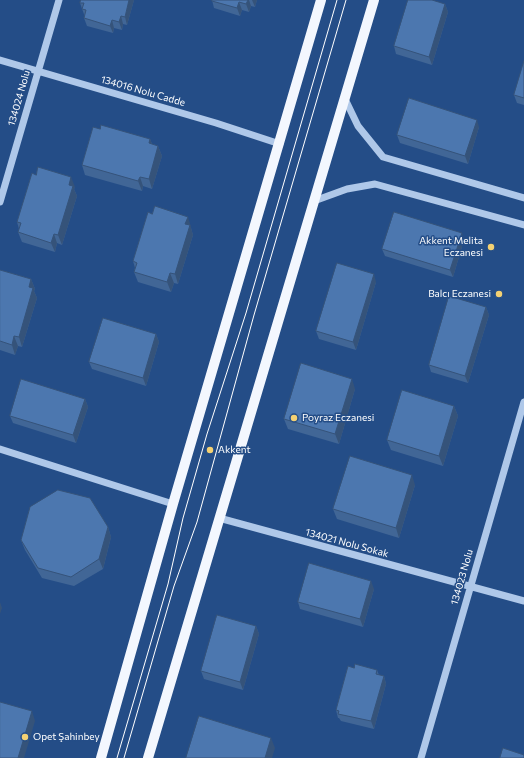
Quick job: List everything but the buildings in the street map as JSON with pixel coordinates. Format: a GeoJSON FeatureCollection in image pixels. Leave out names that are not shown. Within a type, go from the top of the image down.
{"type":"FeatureCollection","features":[{"type":"Feature","properties":{"kind":"main road"},"geometry":{"type":"LineString","coordinates":[[101,758],[173,504],[280,144],[321,0]]}},
{"type":"Feature","properties":{"kind":"main road"},"geometry":{"type":"LineString","coordinates":[[148,758],[374,0]]}},
{"type":"Feature","properties":{"kind":"street","name":"134024 Nolu"},"geometry":{"type":"LineString","coordinates":[[0,202],[37,71],[59,0]]}},
{"type":"Feature","properties":{"kind":"street","name":"134016 Nolu Cadde"},"geometry":{"type":"LineString","coordinates":[[0,60],[216,123],[280,144]]}},
{"type":"Feature","properties":{"kind":"street"},"geometry":{"type":"LineString","coordinates":[[345,99],[358,126],[383,157],[524,198]]}},
{"type":"Feature","properties":{"kind":"street"},"geometry":{"type":"LineString","coordinates":[[314,201],[347,188],[375,184],[524,225]]}},
{"type":"Feature","properties":{"kind":"street","name":"134023 Nolu"},"geometry":{"type":"LineString","coordinates":[[421,758],[524,402]]}},
{"type":"Feature","properties":{"kind":"street"},"geometry":{"type":"LineString","coordinates":[[0,449],[173,504]]}},
{"type":"Feature","properties":{"kind":"street","name":"134021 Nolu Sokak"},"geometry":{"type":"LineString","coordinates":[[219,518],[524,601]]}},
{"type":"Feature","properties":{"kind":"tram line"},"geometry":{"type":"LineString","coordinates":[[117,758],[168,584],[183,518],[207,434],[246,313],[337,0]]}},
{"type":"Feature","properties":{"kind":"tram line"},"geometry":{"type":"LineString","coordinates":[[124,758],[174,586],[197,522],[254,315],[346,0]]}},
{"type":"Feature","properties":{"kind":"place","name":"Akkent Melita Eczanesi"},"geometry":{"type":"Point","coordinates":[491,247]}},
{"type":"Feature","properties":{"kind":"place","name":"Balcı Eczanesi"},"geometry":{"type":"Point","coordinates":[499,294]}},
{"type":"Feature","properties":{"kind":"place","name":"Poyraz Eczanesi"},"geometry":{"type":"Point","coordinates":[294,418]}},
{"type":"Feature","properties":{"kind":"place","name":"Akkent"},"geometry":{"type":"Point","coordinates":[210,450]}},
{"type":"Feature","properties":{"kind":"place","name":"Opet Şahinbey"},"geometry":{"type":"Point","coordinates":[25,737]}}]}
